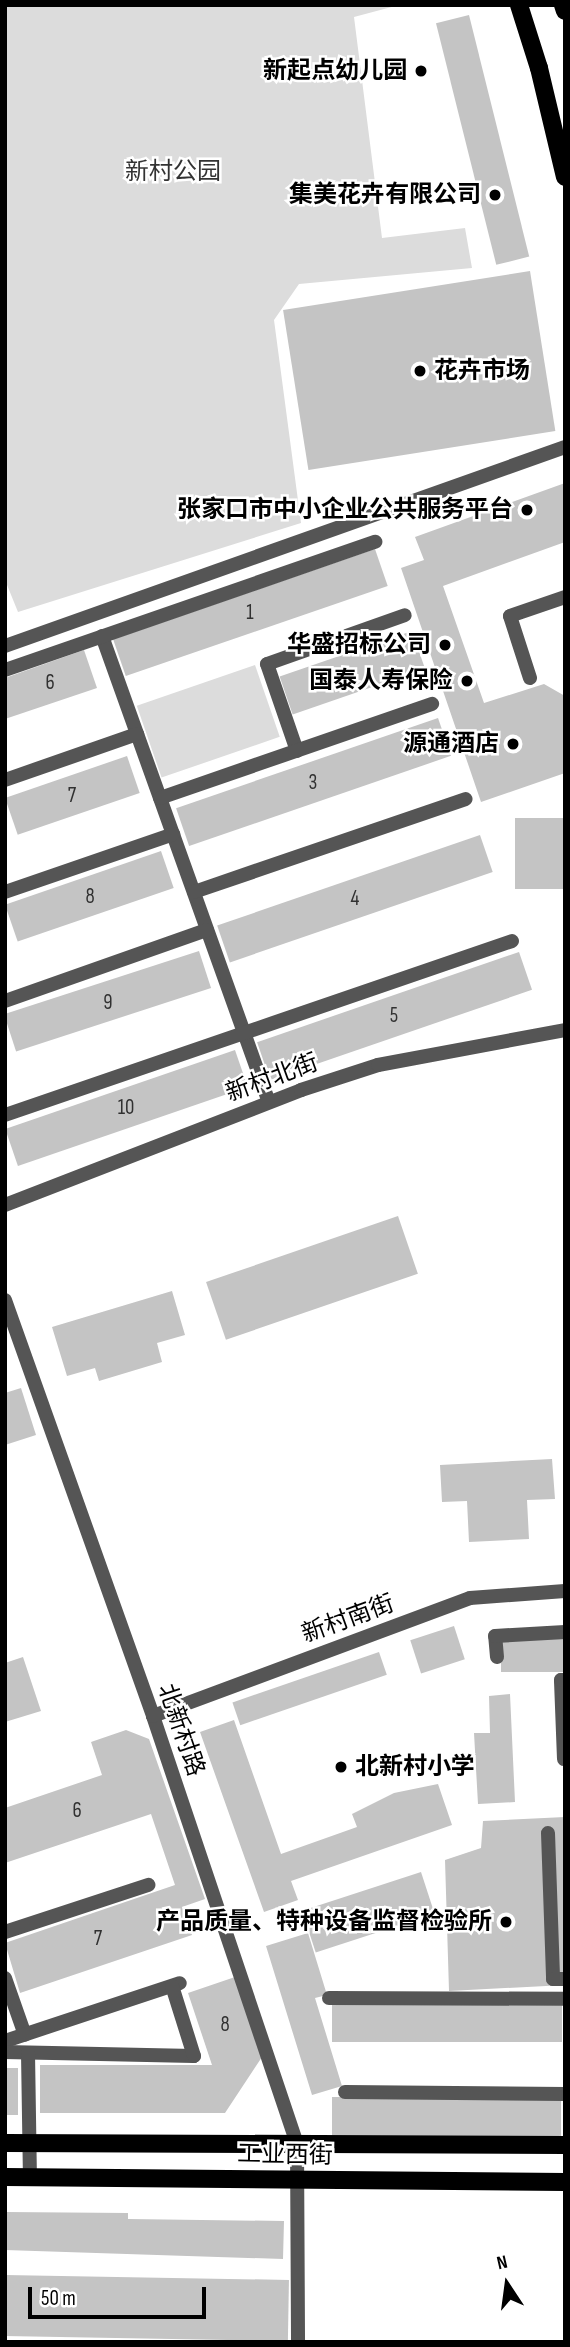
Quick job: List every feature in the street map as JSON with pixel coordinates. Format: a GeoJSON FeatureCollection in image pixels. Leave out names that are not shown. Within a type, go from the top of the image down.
{"type":"FeatureCollection","features":[{"type":"Feature","properties":{"kind":"main road"},"geometry":{"type":"LineString","coordinates":[[519,5],[540,68],[565,177]]}},
{"type":"Feature","properties":{"kind":"main road"},"geometry":{"type":"LineString","coordinates":[[563,5],[565,11]]}},
{"type":"Feature","properties":{"kind":"main road","name":"工业西街"},"geometry":{"type":"LineString","coordinates":[[5,2143],[565,2145]]}},
{"type":"Feature","properties":{"kind":"main road","name":"工业西街"},"geometry":{"type":"LineString","coordinates":[[5,2177],[565,2182]]}},
{"type":"Feature","properties":{"kind":"street"},"geometry":{"type":"LineString","coordinates":[[5,646],[565,447]]}},
{"type":"Feature","properties":{"kind":"street"},"geometry":{"type":"LineString","coordinates":[[5,670],[375,542]]}},
{"type":"Feature","properties":{"kind":"street"},"geometry":{"type":"LineString","coordinates":[[530,678],[510,615],[565,597]]}},
{"type":"Feature","properties":{"kind":"street"},"geometry":{"type":"LineString","coordinates":[[297,751],[267,664],[405,615]]}},
{"type":"Feature","properties":{"kind":"street"},"geometry":{"type":"LineString","coordinates":[[102,636],[269,1102]]}},
{"type":"Feature","properties":{"kind":"street"},"geometry":{"type":"LineString","coordinates":[[160,798],[432,704]]}},
{"type":"Feature","properties":{"kind":"street"},"geometry":{"type":"LineString","coordinates":[[5,780],[137,734]]}},
{"type":"Feature","properties":{"kind":"street"},"geometry":{"type":"LineString","coordinates":[[194,892],[465,799]]}},
{"type":"Feature","properties":{"kind":"street"},"geometry":{"type":"LineString","coordinates":[[5,892],[173,834]]}},
{"type":"Feature","properties":{"kind":"street"},"geometry":{"type":"LineString","coordinates":[[5,1001],[207,930]]}},
{"type":"Feature","properties":{"kind":"street"},"geometry":{"type":"LineString","coordinates":[[5,1115],[512,941]]}},
{"type":"Feature","properties":{"kind":"street","name":"新村北街"},"geometry":{"type":"LineString","coordinates":[[5,1205],[269,1102],[379,1065],[565,1030]]}},
{"type":"Feature","properties":{"kind":"street","name":"北新村路"},"geometry":{"type":"LineString","coordinates":[[5,1300],[153,1716],[297,2144],[295,2179],[298,2342]]}},
{"type":"Feature","properties":{"kind":"street","name":"新村南街"},"geometry":{"type":"LineString","coordinates":[[153,1716],[470,1598],[565,1591]]}},
{"type":"Feature","properties":{"kind":"street"},"geometry":{"type":"LineString","coordinates":[[497,1657],[495,1636],[565,1632]]}},
{"type":"Feature","properties":{"kind":"street"},"geometry":{"type":"LineString","coordinates":[[564,1759],[561,1680],[565,1680]]}},
{"type":"Feature","properties":{"kind":"street"},"geometry":{"type":"LineString","coordinates":[[548,1833],[553,1979],[565,1979]]}},
{"type":"Feature","properties":{"kind":"street"},"geometry":{"type":"LineString","coordinates":[[5,1932],[148,1885]]}},
{"type":"Feature","properties":{"kind":"street"},"geometry":{"type":"LineString","coordinates":[[5,1978],[24,2035]]}},
{"type":"Feature","properties":{"kind":"street"},"geometry":{"type":"LineString","coordinates":[[5,2041],[176,1984],[194,2056],[5,2052]]}},
{"type":"Feature","properties":{"kind":"street"},"geometry":{"type":"LineString","coordinates":[[329,1998],[565,1999]]}},
{"type":"Feature","properties":{"kind":"street"},"geometry":{"type":"LineString","coordinates":[[28,2053],[30,2177]]}},
{"type":"Feature","properties":{"kind":"street"},"geometry":{"type":"LineString","coordinates":[[345,2092],[565,2094]]}},
{"type":"Feature","properties":{"kind":"green space","name":"新村公园"},"geometry":{"type":"Polygon","coordinates":[[[5,5],[399,5],[354,17],[382,238],[465,228],[472,268],[299,284],[274,320],[301,523],[18,612],[5,580],[5,5]]]}},
{"type":"Feature","properties":{"kind":"green space"},"geometry":{"type":"Polygon","coordinates":[[[255,665],[280,737],[162,778],[137,706],[255,665]]]}},
{"type":"Feature","properties":{"kind":"building"},"geometry":{"type":"Polygon","coordinates":[[[469,15],[529,257],[496,265],[436,23],[469,15]]]}},
{"type":"Feature","properties":{"kind":"building","name":"花卉市场"},"geometry":{"type":"Polygon","coordinates":[[[530,271],[555,431],[308,470],[283,310],[530,271]]]}},
{"type":"Feature","properties":{"kind":"building"},"geometry":{"type":"Polygon","coordinates":[[[565,483],[565,542],[443,586],[484,703],[544,684],[565,696],[565,773],[481,802],[401,568],[424,560],[415,537],[565,483]]]}},
{"type":"Feature","properties":{"kind":"building"},"geometry":{"type":"Polygon","coordinates":[[[375,549],[388,586],[126,676],[113,639],[375,549]]]}},
{"type":"Feature","properties":{"kind":"building"},"geometry":{"type":"Polygon","coordinates":[[[412,631],[425,669],[293,714],[280,677],[412,631]]]}},
{"type":"Feature","properties":{"kind":"building"},"geometry":{"type":"Polygon","coordinates":[[[84,650],[97,688],[5,719],[5,678],[84,650]]]}},
{"type":"Feature","properties":{"kind":"building"},"geometry":{"type":"Polygon","coordinates":[[[438,718],[451,756],[189,846],[176,808],[438,718]]]}},
{"type":"Feature","properties":{"kind":"building"},"geometry":{"type":"Polygon","coordinates":[[[127,756],[140,793],[18,835],[5,798],[127,756]]]}},
{"type":"Feature","properties":{"kind":"building","name":"源通酒店"},"geometry":{"type":"Polygon","coordinates":[[[515,818],[565,818],[565,889],[515,889],[515,818]]]}},
{"type":"Feature","properties":{"kind":"building"},"geometry":{"type":"Polygon","coordinates":[[[480,835],[493,872],[230,962],[217,926],[480,835]]]}},
{"type":"Feature","properties":{"kind":"building"},"geometry":{"type":"Polygon","coordinates":[[[161,851],[174,888],[18,942],[5,905],[161,851]]]}},
{"type":"Feature","properties":{"kind":"building"},"geometry":{"type":"Polygon","coordinates":[[[199,951],[211,988],[16,1051],[5,1014],[199,951]]]}},
{"type":"Feature","properties":{"kind":"building"},"geometry":{"type":"Polygon","coordinates":[[[519,952],[532,990],[270,1080],[257,1042],[519,952]]]}},
{"type":"Feature","properties":{"kind":"building"},"geometry":{"type":"Polygon","coordinates":[[[235,1050],[248,1087],[18,1166],[5,1129],[235,1050]]]}},
{"type":"Feature","properties":{"kind":"building"},"geometry":{"type":"Polygon","coordinates":[[[398,1216],[418,1274],[226,1340],[206,1282],[398,1216]]]}},
{"type":"Feature","properties":{"kind":"building"},"geometry":{"type":"Polygon","coordinates":[[[172,1291],[185,1335],[157,1343],[162,1362],[99,1381],[95,1368],[67,1376],[52,1327],[172,1291]]]}},
{"type":"Feature","properties":{"kind":"building"},"geometry":{"type":"Polygon","coordinates":[[[21,1388],[36,1435],[5,1445],[5,1393],[21,1388]]]}},
{"type":"Feature","properties":{"kind":"building"},"geometry":{"type":"Polygon","coordinates":[[[552,1459],[555,1499],[527,1500],[529,1539],[469,1542],[467,1501],[442,1502],[440,1465],[552,1459]]]}},
{"type":"Feature","properties":{"kind":"building"},"geometry":{"type":"Polygon","coordinates":[[[454,1626],[465,1659],[421,1674],[410,1640],[454,1626]]]}},
{"type":"Feature","properties":{"kind":"building"},"geometry":{"type":"Polygon","coordinates":[[[501,1637],[565,1637],[565,1672],[501,1672],[501,1637]]]}},
{"type":"Feature","properties":{"kind":"building"},"geometry":{"type":"Polygon","coordinates":[[[379,1652],[387,1675],[240,1725],[232,1702],[379,1652]]]}},
{"type":"Feature","properties":{"kind":"building"},"geometry":{"type":"Polygon","coordinates":[[[23,1657],[41,1711],[5,1722],[5,1663],[23,1657]]]}},
{"type":"Feature","properties":{"kind":"building"},"geometry":{"type":"Polygon","coordinates":[[[510,1694],[515,1802],[478,1804],[474,1733],[490,1733],[489,1696],[510,1694]]]}},
{"type":"Feature","properties":{"kind":"building"},"geometry":{"type":"Polygon","coordinates":[[[234,1720],[281,1854],[357,1827],[352,1814],[394,1793],[438,1784],[452,1825],[291,1881],[298,1900],[264,1912],[200,1732],[234,1720]]]}},
{"type":"Feature","properties":{"kind":"building"},"geometry":{"type":"Polygon","coordinates":[[[126,1730],[149,1739],[205,1899],[182,1907],[192,1935],[20,1993],[5,1943],[175,1885],[151,1814],[5,1863],[5,1808],[102,1775],[91,1742],[126,1730]]]}},
{"type":"Feature","properties":{"kind":"building","name":"产品质量、特种设备监督检验所"},"geometry":{"type":"Polygon","coordinates":[[[565,1817],[565,1985],[449,1991],[445,1860],[481,1848],[483,1821],[565,1817]]]}},
{"type":"Feature","properties":{"kind":"building"},"geometry":{"type":"Polygon","coordinates":[[[421,1872],[435,1914],[316,1952],[302,1911],[421,1872]]]}},
{"type":"Feature","properties":{"kind":"building"},"geometry":{"type":"Polygon","coordinates":[[[308,1933],[327,1995],[315,1998],[342,2086],[312,2095],[266,1946],[308,1933]]]}},
{"type":"Feature","properties":{"kind":"building"},"geometry":{"type":"Polygon","coordinates":[[[235,1977],[262,2057],[225,2113],[40,2113],[40,2065],[212,2065],[188,1993],[235,1977]]]}},
{"type":"Feature","properties":{"kind":"building"},"geometry":{"type":"Polygon","coordinates":[[[332,2001],[562,2001],[562,2042],[332,2042],[332,2001]]]}},
{"type":"Feature","properties":{"kind":"building"},"geometry":{"type":"Polygon","coordinates":[[[5,2068],[18,2068],[18,2115],[5,2115],[5,2068]]]}},
{"type":"Feature","properties":{"kind":"building"},"geometry":{"type":"Polygon","coordinates":[[[332,2097],[561,2097],[561,2137],[332,2137],[332,2097]]]}},
{"type":"Feature","properties":{"kind":"building"},"geometry":{"type":"Polygon","coordinates":[[[5,2212],[128,2213],[128,2219],[284,2221],[283,2259],[5,2250],[5,2212]]]}},
{"type":"Feature","properties":{"kind":"building"},"geometry":{"type":"Polygon","coordinates":[[[5,2275],[289,2280],[288,2341],[5,2336],[5,2275]]]}},
{"type":"Feature","properties":{"kind":"place","name":"新起点幼儿园"},"geometry":{"type":"Point","coordinates":[421,71]}},
{"type":"Feature","properties":{"kind":"place","name":"集美花卉有限公司"},"geometry":{"type":"Point","coordinates":[495,195]}},
{"type":"Feature","properties":{"kind":"place","name":"花卉市场"},"geometry":{"type":"Point","coordinates":[420,371]}},
{"type":"Feature","properties":{"kind":"place","name":"张家口市中小企业公共服务平台"},"geometry":{"type":"Point","coordinates":[527,510]}},
{"type":"Feature","properties":{"kind":"place","name":"华盛招标公司"},"geometry":{"type":"Point","coordinates":[445,645]}},
{"type":"Feature","properties":{"kind":"place","name":"国泰人寿保险"},"geometry":{"type":"Point","coordinates":[467,681]}},
{"type":"Feature","properties":{"kind":"place","name":"源通酒店"},"geometry":{"type":"Point","coordinates":[513,744]}},
{"type":"Feature","properties":{"kind":"place","name":"北新村小学"},"geometry":{"type":"Point","coordinates":[341,1767]}},
{"type":"Feature","properties":{"kind":"place","name":"产品质量、特种设备监督检验所"},"geometry":{"type":"Point","coordinates":[506,1922]}}]}
